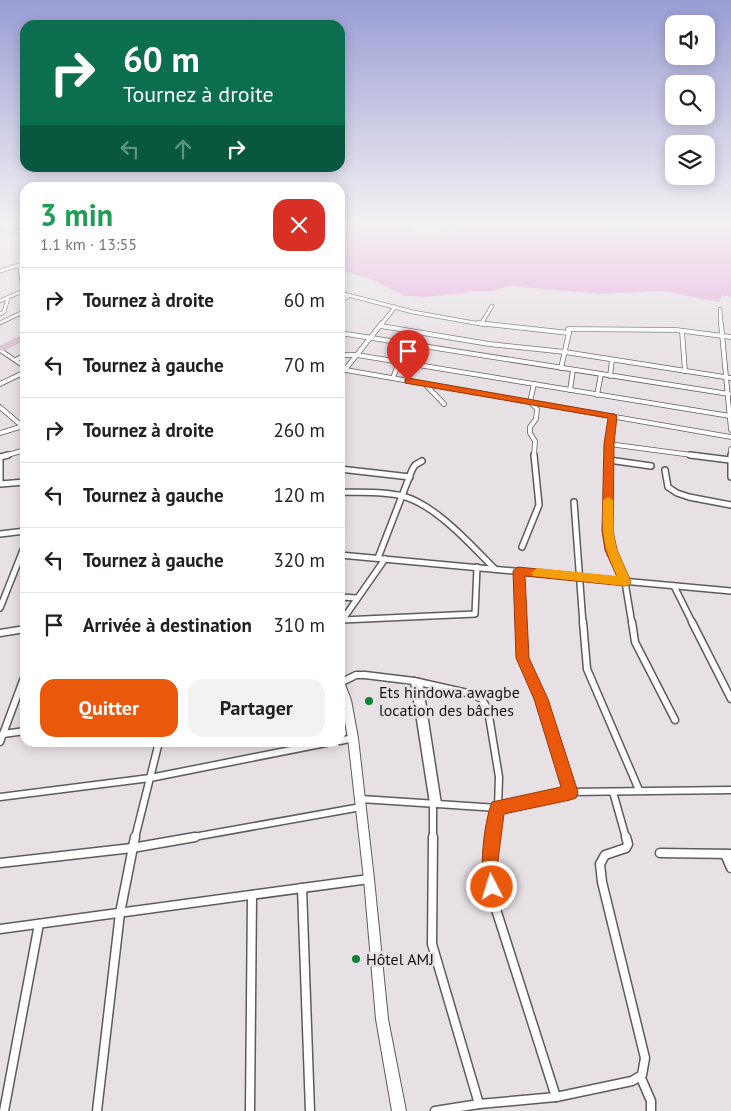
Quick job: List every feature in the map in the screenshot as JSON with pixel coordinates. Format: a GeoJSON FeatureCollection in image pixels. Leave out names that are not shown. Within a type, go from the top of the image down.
{"type":"FeatureCollection","features":[{"type":"Feature","properties":{"kind":"highway"},"geometry":{"type":"LineString","coordinates":[[0,344],[20,334]]}},
{"type":"Feature","properties":{"kind":"highway"},"geometry":{"type":"LineString","coordinates":[[0,349],[20,339]]}},
{"type":"Feature","properties":{"kind":"main road"},"geometry":{"type":"LineString","coordinates":[[0,349],[20,364]]}},
{"type":"Feature","properties":{"kind":"main road"},"geometry":{"type":"LineString","coordinates":[[345,697],[353,738],[361,803],[382,1019],[399,1111]]}},
{"type":"Feature","properties":{"kind":"street"},"geometry":{"type":"LineString","coordinates":[[5,307],[0,302],[20,293]]}},
{"type":"Feature","properties":{"kind":"street"},"geometry":{"type":"LineString","coordinates":[[345,294],[395,307],[481,324],[568,333]]}},
{"type":"Feature","properties":{"kind":"street"},"geometry":{"type":"LineString","coordinates":[[345,299],[351,295]]}},
{"type":"Feature","properties":{"kind":"street"},"geometry":{"type":"LineString","coordinates":[[0,314],[8,298]]}},
{"type":"Feature","properties":{"kind":"street"},"geometry":{"type":"LineString","coordinates":[[481,324],[492,306]]}},
{"type":"Feature","properties":{"kind":"street"},"geometry":{"type":"LineString","coordinates":[[345,366],[357,355],[395,307]]}},
{"type":"Feature","properties":{"kind":"street"},"geometry":{"type":"LineString","coordinates":[[720,308],[722,336],[729,378],[731,430]]}},
{"type":"Feature","properties":{"kind":"street"},"geometry":{"type":"LineString","coordinates":[[0,323],[20,313]]}},
{"type":"Feature","properties":{"kind":"street"},"geometry":{"type":"LineString","coordinates":[[381,326],[489,344],[565,352],[729,378]]}},
{"type":"Feature","properties":{"kind":"street"},"geometry":{"type":"LineString","coordinates":[[561,368],[568,329],[682,331],[731,337]]}},
{"type":"Feature","properties":{"kind":"street"},"geometry":{"type":"LineString","coordinates":[[682,331],[685,371]]}},
{"type":"Feature","properties":{"kind":"street"},"geometry":{"type":"LineString","coordinates":[[345,334],[729,394]]}},
{"type":"Feature","properties":{"kind":"street"},"geometry":{"type":"LineString","coordinates":[[345,355],[357,355],[730,416]]}},
{"type":"Feature","properties":{"kind":"street"},"geometry":{"type":"LineString","coordinates":[[16,360],[20,358]]}},
{"type":"Feature","properties":{"kind":"street"},"geometry":{"type":"LineString","coordinates":[[610,376],[612,360]]}},
{"type":"Feature","properties":{"kind":"street"},"geometry":{"type":"LineString","coordinates":[[393,378],[399,362]]}},
{"type":"Feature","properties":{"kind":"street"},"geometry":{"type":"LineString","coordinates":[[345,370],[731,437]]}},
{"type":"Feature","properties":{"kind":"street"},"geometry":{"type":"LineString","coordinates":[[570,390],[573,370]]}},
{"type":"Feature","properties":{"kind":"street"},"geometry":{"type":"LineString","coordinates":[[0,384],[20,374]]}},
{"type":"Feature","properties":{"kind":"street"},"geometry":{"type":"LineString","coordinates":[[597,395],[601,374]]}},
{"type":"Feature","properties":{"kind":"street"},"geometry":{"type":"LineString","coordinates":[[423,383],[433,390],[444,404]]}},
{"type":"Feature","properties":{"kind":"street"},"geometry":{"type":"LineString","coordinates":[[530,402],[534,384]]}},
{"type":"Feature","properties":{"kind":"street"},"geometry":{"type":"LineString","coordinates":[[522,548],[535,517],[539,498],[534,465],[535,441],[530,433],[530,427],[536,419],[537,409],[530,402]]}},
{"type":"Feature","properties":{"kind":"street"},"geometry":{"type":"LineString","coordinates":[[0,407],[20,424]]}},
{"type":"Feature","properties":{"kind":"street"},"geometry":{"type":"LineString","coordinates":[[613,416],[609,444],[608,531],[611,550],[625,582],[635,642],[675,720]]}},
{"type":"Feature","properties":{"kind":"street"},"geometry":{"type":"LineString","coordinates":[[0,433],[20,427]]}},
{"type":"Feature","properties":{"kind":"street"},"geometry":{"type":"LineString","coordinates":[[609,444],[730,460]]}},
{"type":"Feature","properties":{"kind":"street"},"geometry":{"type":"LineString","coordinates":[[731,449],[731,477]]}},
{"type":"Feature","properties":{"kind":"street"},"geometry":{"type":"LineString","coordinates":[[20,451],[0,457],[0,483],[20,482]]}},
{"type":"Feature","properties":{"kind":"street"},"geometry":{"type":"LineString","coordinates":[[609,460],[652,466]]}},
{"type":"Feature","properties":{"kind":"street"},"geometry":{"type":"LineString","coordinates":[[378,558],[410,477],[415,466],[422,461]]}},
{"type":"Feature","properties":{"kind":"street"},"geometry":{"type":"LineString","coordinates":[[345,470],[410,477]]}},
{"type":"Feature","properties":{"kind":"street"},"geometry":{"type":"LineString","coordinates":[[665,470],[670,490],[689,497],[731,505]]}},
{"type":"Feature","properties":{"kind":"street"},"geometry":{"type":"LineString","coordinates":[[345,492],[404,496],[439,518],[468,541],[495,569]]}},
{"type":"Feature","properties":{"kind":"street"},"geometry":{"type":"LineString","coordinates":[[574,502],[587,669],[639,790]]}},
{"type":"Feature","properties":{"kind":"street"},"geometry":{"type":"LineString","coordinates":[[0,534],[20,532]]}},
{"type":"Feature","properties":{"kind":"street"},"geometry":{"type":"LineString","coordinates":[[345,555],[731,591]]}},
{"type":"Feature","properties":{"kind":"street"},"geometry":{"type":"LineString","coordinates":[[0,608],[20,557]]}},
{"type":"Feature","properties":{"kind":"street"},"geometry":{"type":"LineString","coordinates":[[345,616],[385,559]]}},
{"type":"Feature","properties":{"kind":"street"},"geometry":{"type":"LineString","coordinates":[[345,622],[475,614],[477,567]]}},
{"type":"Feature","properties":{"kind":"street"},"geometry":{"type":"LineString","coordinates":[[518,571],[522,658],[541,699],[570,792]]}},
{"type":"Feature","properties":{"kind":"street"},"geometry":{"type":"LineString","coordinates":[[674,586],[731,698]]}},
{"type":"Feature","properties":{"kind":"street"},"geometry":{"type":"LineString","coordinates":[[345,597],[357,598]]}},
{"type":"Feature","properties":{"kind":"street"},"geometry":{"type":"LineString","coordinates":[[0,633],[20,630]]}},
{"type":"Feature","properties":{"kind":"street"},"geometry":{"type":"LineString","coordinates":[[345,680],[356,675],[365,675],[417,682],[464,692],[482,699],[488,710],[492,722],[499,777],[498,808],[490,860],[494,900],[556,1097]]}},
{"type":"Feature","properties":{"kind":"street"},"geometry":{"type":"LineString","coordinates":[[417,682],[435,804],[432,944],[479,1104]]}},
{"type":"Feature","properties":{"kind":"street"},"geometry":{"type":"LineString","coordinates":[[0,742],[20,689]]}},
{"type":"Feature","properties":{"kind":"street"},"geometry":{"type":"LineString","coordinates":[[3,734],[20,732]]}},
{"type":"Feature","properties":{"kind":"street"},"geometry":{"type":"LineString","coordinates":[[345,740],[353,738]]}},
{"type":"Feature","properties":{"kind":"street"},"geometry":{"type":"LineString","coordinates":[[97,1111],[120,913],[132,848],[158,747]]}},
{"type":"Feature","properties":{"kind":"street"},"geometry":{"type":"LineString","coordinates":[[0,797],[150,778],[306,747]]}},
{"type":"Feature","properties":{"kind":"street"},"geometry":{"type":"LineString","coordinates":[[0,863],[132,848],[361,803],[435,804],[498,808],[570,792],[731,790]]}},
{"type":"Feature","properties":{"kind":"street"},"geometry":{"type":"LineString","coordinates":[[435,1111],[479,1104],[556,1097],[641,1078],[646,1071],[645,1058],[626,976],[606,900],[600,864],[605,855],[626,848],[628,844],[613,792]]}},
{"type":"Feature","properties":{"kind":"street"},"geometry":{"type":"LineString","coordinates":[[660,853],[728,854],[731,868]]}},
{"type":"Feature","properties":{"kind":"street"},"geometry":{"type":"LineString","coordinates":[[0,929],[369,879]]}},
{"type":"Feature","properties":{"kind":"street"},"geometry":{"type":"LineString","coordinates":[[302,888],[310,1111]]}},
{"type":"Feature","properties":{"kind":"street"},"geometry":{"type":"LineString","coordinates":[[250,1111],[252,895]]}},
{"type":"Feature","properties":{"kind":"street"},"geometry":{"type":"LineString","coordinates":[[4,1111],[3,1101],[39,924]]}},
{"type":"Feature","properties":{"kind":"street"},"geometry":{"type":"LineString","coordinates":[[641,1078],[651,1101],[651,1111]]}},
{"type":"Feature","properties":{"kind":"shaded area"},"geometry":{"type":"Polygon","coordinates":[[[350,273],[731,273],[731,297],[722,295],[719,302],[662,291],[601,294],[510,286],[491,291],[469,291],[467,293],[424,297],[405,296],[371,279],[350,273]]]}},
{"type":"Feature","properties":{"kind":"slow traffic"},"geometry":{"type":"LineString","coordinates":[[537,573],[625,582],[611,550],[608,531],[608,500]]}},
{"type":"Feature","properties":{"kind":"place","name":"Ets hindowa awagbe location des bâches"},"geometry":{"type":"Point","coordinates":[369,701]}},
{"type":"Feature","properties":{"kind":"place","name":"Hôtel AMJ"},"geometry":{"type":"Point","coordinates":[356,959]}},
{"type":"Feature","properties":{"kind":"route"},"geometry":{"type":"LineString","coordinates":[[408,381],[613,416],[609,444],[608,531],[611,550],[625,582],[518,571],[522,658],[541,699],[570,792],[498,808],[491,846],[492,887]]}}]}
